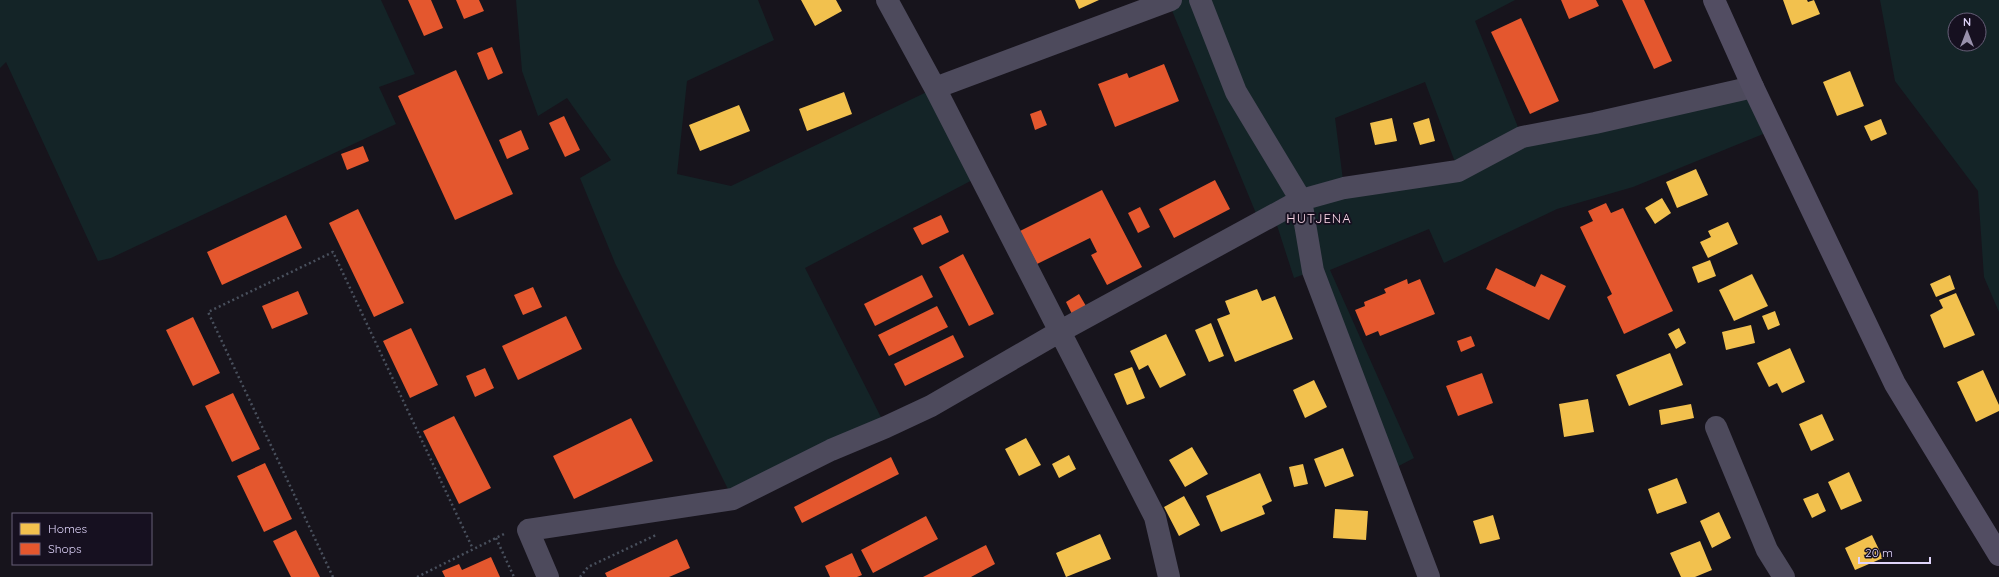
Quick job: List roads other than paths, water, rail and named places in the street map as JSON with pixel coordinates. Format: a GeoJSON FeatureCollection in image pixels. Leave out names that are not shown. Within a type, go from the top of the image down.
{"type":"FeatureCollection","features":[{"type":"Feature","properties":{"kind":"main road"},"geometry":{"type":"LineString","coordinates":[[1714,0],[1753,87],[1895,384],[1999,555]]}},
{"type":"Feature","properties":{"kind":"street"},"geometry":{"type":"LineString","coordinates":[[887,0],[935,88],[1155,517],[1169,577]]}},
{"type":"Feature","properties":{"kind":"street"},"geometry":{"type":"LineString","coordinates":[[935,88],[1171,0]]}},
{"type":"Feature","properties":{"kind":"street"},"geometry":{"type":"LineString","coordinates":[[1200,0],[1236,92],[1301,200],[1313,271],[1429,577]]}},
{"type":"Feature","properties":{"kind":"street"},"geometry":{"type":"LineString","coordinates":[[548,577],[528,530],[733,499],[831,450],[931,406],[1059,332],[1301,200],[1344,188],[1458,171],[1522,137],[1595,123],[1753,87]]}},
{"type":"Feature","properties":{"kind":"street"},"geometry":{"type":"LineString","coordinates":[[1716,427],[1767,550],[1784,577]]}},
{"type":"Feature","properties":{"kind":"district","name":"HUTJENA"},"geometry":{"type":"Point","coordinates":[1319,218]}}]}
